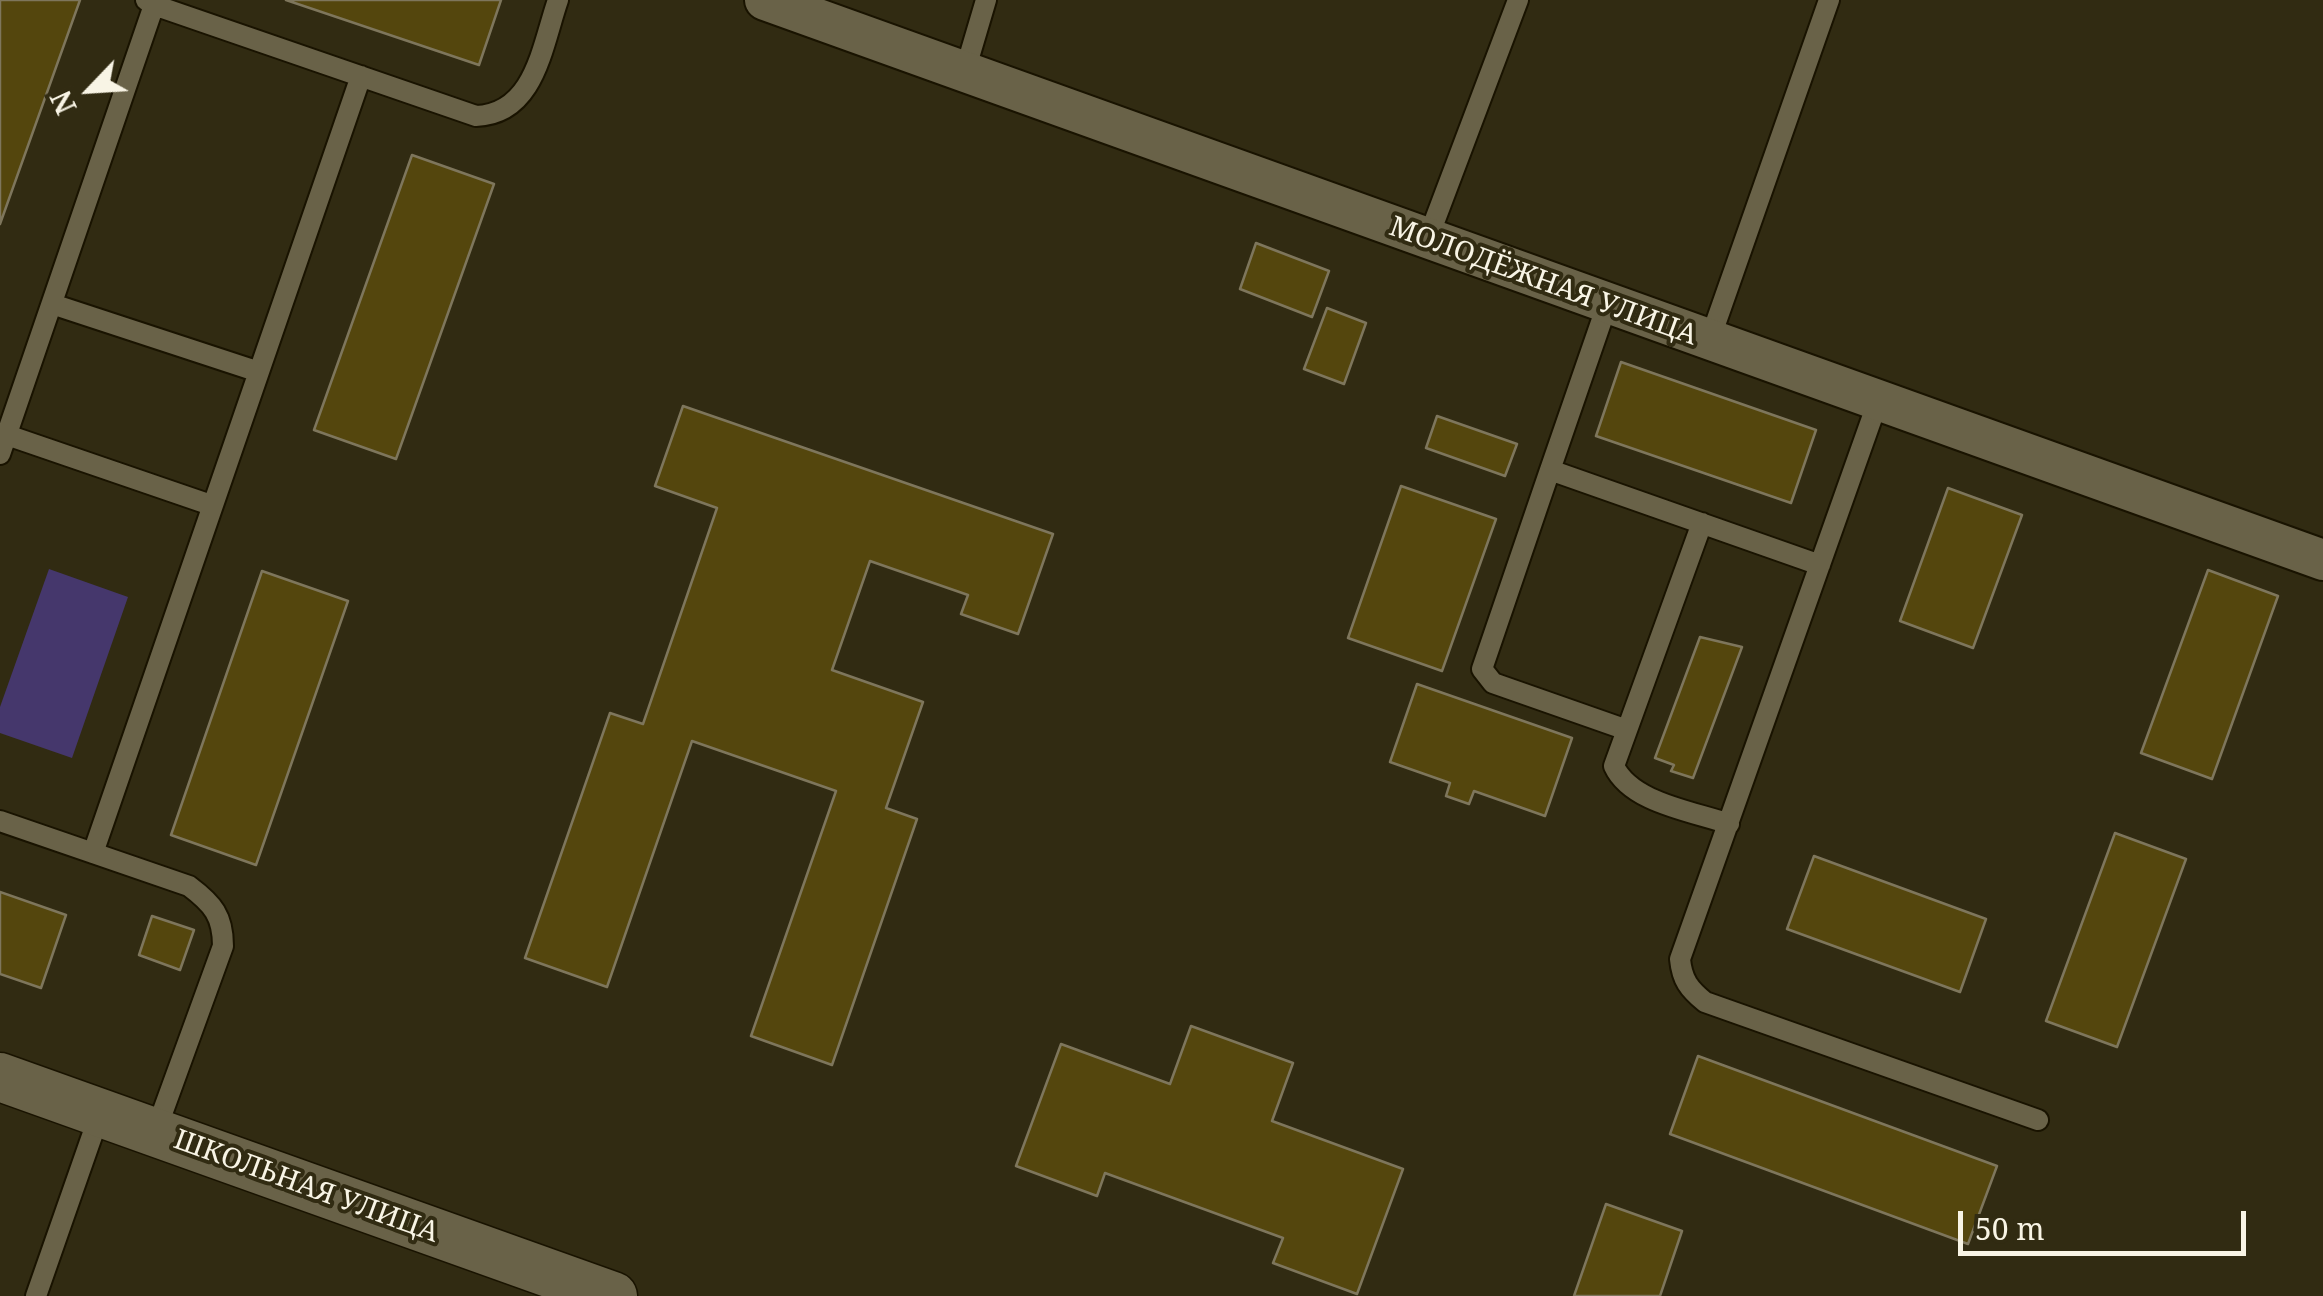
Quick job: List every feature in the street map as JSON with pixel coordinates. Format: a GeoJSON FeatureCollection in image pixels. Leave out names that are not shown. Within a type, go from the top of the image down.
{"type":"FeatureCollection","features":[{"type":"Feature","properties":{"kind":"street","name":"МОЛОДЁЖНАЯ УЛИЦА"},"geometry":{"type":"LineString","coordinates":[[765,0],[1428,242],[2323,560]]}},
{"type":"Feature","properties":{"kind":"street","name":"ШКОЛЬНАЯ УЛИЦА"},"geometry":{"type":"LineString","coordinates":[[0,1078],[613,1296]]}},
{"type":"Feature","properties":{"kind":"lane"},"geometry":{"type":"LineString","coordinates":[[211,505],[3,445],[150,2],[476,116],[496,115],[527,90],[558,0]]}},
{"type":"Feature","properties":{"kind":"lane"},"geometry":{"type":"LineString","coordinates":[[964,71],[986,0]]}},
{"type":"Feature","properties":{"kind":"lane"},"geometry":{"type":"LineString","coordinates":[[1428,242],[1518,0]]}},
{"type":"Feature","properties":{"kind":"lane"},"geometry":{"type":"LineString","coordinates":[[1709,342],[1830,0]]}},
{"type":"Feature","properties":{"kind":"lane"},"geometry":{"type":"LineString","coordinates":[[93,852],[361,76]]}},
{"type":"Feature","properties":{"kind":"lane"},"geometry":{"type":"LineString","coordinates":[[52,304],[256,372]]}},
{"type":"Feature","properties":{"kind":"lane"},"geometry":{"type":"LineString","coordinates":[[1607,305],[1482,669],[1493,684],[1627,730]]}},
{"type":"Feature","properties":{"kind":"lane"},"geometry":{"type":"LineString","coordinates":[[1878,401],[1680,960],[1689,989],[1705,1002],[2038,1120]]}},
{"type":"Feature","properties":{"kind":"lane"},"geometry":{"type":"LineString","coordinates":[[1550,470],[1820,565]]}},
{"type":"Feature","properties":{"kind":"lane"},"geometry":{"type":"LineString","coordinates":[[1702,523],[1614,766],[1628,786],[1728,824]]}},
{"type":"Feature","properties":{"kind":"lane"},"geometry":{"type":"LineString","coordinates":[[0,821],[189,886],[213,904],[223,925],[223,946],[155,1133]]}},
{"type":"Feature","properties":{"kind":"lane"},"geometry":{"type":"LineString","coordinates":[[36,1296],[100,1113]]}},
{"type":"Feature","properties":{"kind":"shaded area"},"geometry":{"type":"Polygon","coordinates":[[[49,569],[128,597],[72,758],[0,733],[0,707],[49,569]]]}},
{"type":"Feature","properties":{"kind":"building"},"geometry":{"type":"Polygon","coordinates":[[[0,0],[80,0],[0,224],[0,0]]]}},
{"type":"Feature","properties":{"kind":"building"},"geometry":{"type":"Polygon","coordinates":[[[286,0],[501,0],[479,65],[286,0]]]}},
{"type":"Feature","properties":{"kind":"building"},"geometry":{"type":"Polygon","coordinates":[[[412,155],[494,184],[396,459],[314,430],[412,155]]]}},
{"type":"Feature","properties":{"kind":"building"},"geometry":{"type":"Polygon","coordinates":[[[1256,243],[1329,271],[1312,317],[1240,289],[1256,243]]]}},
{"type":"Feature","properties":{"kind":"building"},"geometry":{"type":"Polygon","coordinates":[[[1327,308],[1366,323],[1344,384],[1304,369],[1327,308]]]}},
{"type":"Feature","properties":{"kind":"building"},"geometry":{"type":"Polygon","coordinates":[[[1621,362],[1816,430],[1791,503],[1596,436],[1621,362]]]}},
{"type":"Feature","properties":{"kind":"building"},"geometry":{"type":"Polygon","coordinates":[[[683,406],[1053,534],[1018,634],[961,614],[968,595],[870,561],[832,670],[923,702],[886,808],[917,819],[832,1065],[751,1036],[836,791],[692,741],[607,987],[525,958],[610,713],[643,724],[717,508],[655,486],[683,406]]]}},
{"type":"Feature","properties":{"kind":"building"},"geometry":{"type":"Polygon","coordinates":[[[1437,416],[1517,444],[1505,476],[1426,448],[1437,416]]]}},
{"type":"Feature","properties":{"kind":"building"},"geometry":{"type":"Polygon","coordinates":[[[1401,486],[1496,519],[1442,671],[1348,638],[1401,486]]]}},
{"type":"Feature","properties":{"kind":"building"},"geometry":{"type":"Polygon","coordinates":[[[1948,488],[2022,515],[1973,648],[1900,621],[1948,488]]]}},
{"type":"Feature","properties":{"kind":"building"},"geometry":{"type":"Polygon","coordinates":[[[2208,570],[2278,596],[2212,779],[2141,753],[2208,570]]]}},
{"type":"Feature","properties":{"kind":"building"},"geometry":{"type":"Polygon","coordinates":[[[262,571],[348,601],[256,865],[171,835],[262,571]]]}},
{"type":"Feature","properties":{"kind":"building"},"geometry":{"type":"Polygon","coordinates":[[[1700,637],[1742,647],[1693,778],[1671,771],[1674,765],[1655,758],[1700,637]]]}},
{"type":"Feature","properties":{"kind":"building"},"geometry":{"type":"Polygon","coordinates":[[[1417,684],[1572,738],[1545,816],[1474,791],[1469,804],[1446,796],[1450,783],[1390,762],[1417,684]]]}},
{"type":"Feature","properties":{"kind":"building"},"geometry":{"type":"Polygon","coordinates":[[[2115,833],[2186,859],[2117,1047],[2046,1021],[2115,833]]]}},
{"type":"Feature","properties":{"kind":"building"},"geometry":{"type":"Polygon","coordinates":[[[1814,856],[1986,919],[1960,992],[1787,929],[1814,856]]]}},
{"type":"Feature","properties":{"kind":"building"},"geometry":{"type":"Polygon","coordinates":[[[0,892],[66,915],[41,988],[0,974],[0,892]]]}},
{"type":"Feature","properties":{"kind":"building"},"geometry":{"type":"Polygon","coordinates":[[[152,916],[194,930],[180,970],[139,955],[152,916]]]}},
{"type":"Feature","properties":{"kind":"building"},"geometry":{"type":"Polygon","coordinates":[[[1191,1026],[1293,1063],[1272,1121],[1403,1169],[1357,1294],[1273,1263],[1283,1238],[1105,1173],[1097,1196],[1016,1166],[1061,1044],[1170,1084],[1191,1026]]]}},
{"type":"Feature","properties":{"kind":"building"},"geometry":{"type":"Polygon","coordinates":[[[1698,1056],[1997,1166],[1968,1244],[1670,1134],[1698,1056]]]}},
{"type":"Feature","properties":{"kind":"building"},"geometry":{"type":"Polygon","coordinates":[[[1606,1204],[1682,1231],[1660,1296],[1574,1296],[1606,1204]]]}}]}
